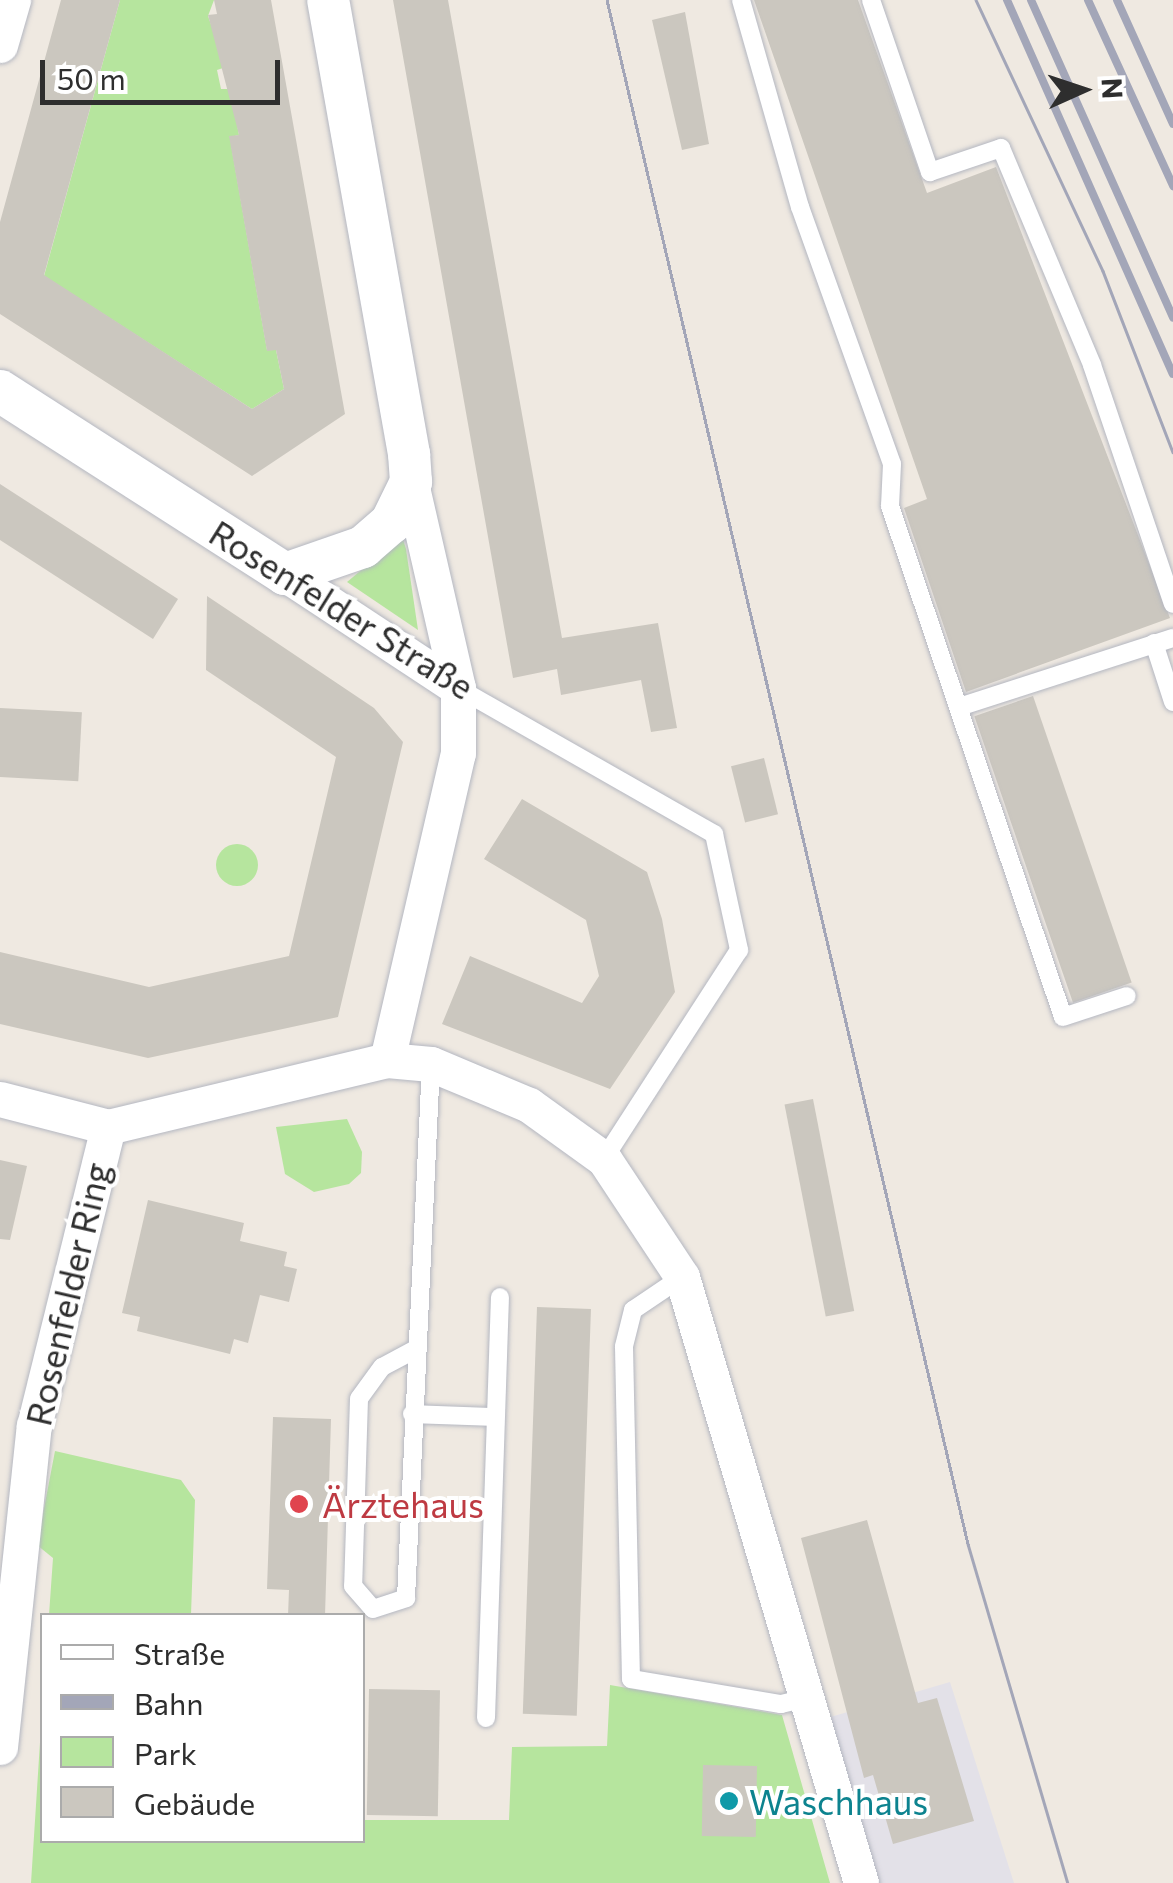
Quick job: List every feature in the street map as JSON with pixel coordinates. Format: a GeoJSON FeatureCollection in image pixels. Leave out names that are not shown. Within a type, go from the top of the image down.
{"type":"FeatureCollection","features":[{"type":"Feature","properties":{"kind":"street"},"geometry":{"type":"LineString","coordinates":[[0,45],[13,0]]}},
{"type":"Feature","properties":{"kind":"street"},"geometry":{"type":"LineString","coordinates":[[328,0],[411,482],[458,688],[458,753],[386,1060]]}},
{"type":"Feature","properties":{"kind":"street","name":"Rosenfelder Straße"},"geometry":{"type":"LineString","coordinates":[[0,391],[458,688]]}},
{"type":"Feature","properties":{"kind":"street"},"geometry":{"type":"LineString","coordinates":[[286,574],[363,547],[390,523],[411,482]]}},
{"type":"Feature","properties":{"kind":"street","name":"Rosenfelder Ring"},"geometry":{"type":"LineString","coordinates":[[0,1747],[34,1426],[108,1128],[386,1060],[430,1064],[529,1105],[604,1159],[682,1277],[861,1883]]}},
{"type":"Feature","properties":{"kind":"street"},"geometry":{"type":"LineString","coordinates":[[0,1100],[108,1128]]}},
{"type":"Feature","properties":{"kind":"lane"},"geometry":{"type":"LineString","coordinates":[[741,0],[800,207],[892,464],[890,506],[1063,1017],[1127,996]]}},
{"type":"Feature","properties":{"kind":"lane"},"geometry":{"type":"LineString","coordinates":[[871,0],[930,172],[1001,148],[1092,364],[1173,604]]}},
{"type":"Feature","properties":{"kind":"lane"},"geometry":{"type":"LineString","coordinates":[[958,707],[1164,641],[1173,702]]}},
{"type":"Feature","properties":{"kind":"lane","name":"Rosenfelder Straße"},"geometry":{"type":"LineString","coordinates":[[458,688],[690,816],[714,834],[739,950],[604,1159]]}},
{"type":"Feature","properties":{"kind":"lane"},"geometry":{"type":"LineString","coordinates":[[416,1349],[382,1368],[359,1398],[354,1586],[373,1609],[406,1598],[430,1064]]}},
{"type":"Feature","properties":{"kind":"lane"},"geometry":{"type":"LineString","coordinates":[[682,1277],[633,1310],[624,1347],[631,1679],[781,1704],[808,1698]]}},
{"type":"Feature","properties":{"kind":"lane"},"geometry":{"type":"LineString","coordinates":[[486,1718],[500,1297]]}},
{"type":"Feature","properties":{"kind":"lane"},"geometry":{"type":"LineString","coordinates":[[412,1414],[496,1416]]}},
{"type":"Feature","properties":{"kind":"shaded area"},"geometry":{"type":"Polygon","coordinates":[[[950,1682],[1014,1883],[874,1883],[827,1718],[950,1682]]]}},
{"type":"Feature","properties":{"kind":"green space"},"geometry":{"type":"Polygon","coordinates":[[[120,0],[214,0],[208,16],[226,67],[217,70],[221,89],[230,89],[239,135],[230,137],[267,350],[276,350],[284,389],[252,409],[44,276],[120,0]]]}},
{"type":"Feature","properties":{"kind":"green space"},"geometry":{"type":"Polygon","coordinates":[[[402,536],[406,549],[418,630],[347,582],[402,536]]]}},
{"type":"Feature","properties":{"kind":"green space"},"geometry":{"type":"Polygon","coordinates":[[[237,844],[252,850],[258,865],[252,880],[237,886],[222,880],[216,865],[222,850],[237,844]]]}},
{"type":"Feature","properties":{"kind":"green space"},"geometry":{"type":"Polygon","coordinates":[[[347,1119],[362,1152],[361,1173],[349,1184],[314,1192],[285,1174],[276,1127],[347,1119]]]}},
{"type":"Feature","properties":{"kind":"green space"},"geometry":{"type":"Polygon","coordinates":[[[55,1451],[181,1480],[195,1500],[191,1613],[49,1613],[53,1558],[37,1545],[55,1451]]]}},
{"type":"Feature","properties":{"kind":"green space"},"geometry":{"type":"Polygon","coordinates":[[[610,1685],[782,1715],[830,1883],[31,1883],[40,1742],[40,1843],[365,1843],[365,1820],[509,1820],[512,1747],[607,1746],[610,1685]]]}},
{"type":"Feature","properties":{"kind":"building"},"geometry":{"type":"Polygon","coordinates":[[[61,0],[120,0],[44,275],[252,409],[284,389],[276,350],[267,351],[229,136],[239,135],[208,15],[217,14],[214,0],[271,0],[345,414],[252,476],[0,314],[0,222],[61,0]]]}},
{"type":"Feature","properties":{"kind":"building"},"geometry":{"type":"Polygon","coordinates":[[[393,0],[448,0],[562,638],[658,623],[677,728],[651,732],[641,680],[561,695],[557,669],[513,678],[393,0]]]}},
{"type":"Feature","properties":{"kind":"building"},"geometry":{"type":"Polygon","coordinates":[[[754,0],[858,0],[927,193],[996,167],[1170,618],[966,692],[904,508],[927,499],[754,0]]]}},
{"type":"Feature","properties":{"kind":"building"},"geometry":{"type":"Polygon","coordinates":[[[685,12],[709,144],[682,150],[652,20],[685,12]]]}},
{"type":"Feature","properties":{"kind":"building"},"geometry":{"type":"Polygon","coordinates":[[[0,484],[178,599],[153,639],[0,540],[0,484]]]}},
{"type":"Feature","properties":{"kind":"building"},"geometry":{"type":"Polygon","coordinates":[[[207,596],[374,708],[403,742],[338,1017],[148,1058],[0,1024],[0,952],[149,987],[289,956],[336,757],[206,670],[207,596]]]}},
{"type":"Feature","properties":{"kind":"building"},"geometry":{"type":"Polygon","coordinates":[[[1033,696],[1132,982],[1073,1003],[974,716],[1033,696]]]}},
{"type":"Feature","properties":{"kind":"building"},"geometry":{"type":"Polygon","coordinates":[[[0,708],[82,712],[78,781],[0,777],[0,708]]]}},
{"type":"Feature","properties":{"kind":"building"},"geometry":{"type":"Polygon","coordinates":[[[764,758],[778,814],[745,823],[731,766],[764,758]]]}},
{"type":"Feature","properties":{"kind":"building"},"geometry":{"type":"Polygon","coordinates":[[[522,799],[647,872],[662,919],[675,992],[610,1089],[442,1024],[470,956],[582,1003],[599,976],[586,920],[484,859],[522,799]]]}},
{"type":"Feature","properties":{"kind":"building"},"geometry":{"type":"Polygon","coordinates":[[[813,1099],[854,1311],[826,1317],[785,1105],[813,1099]]]}},
{"type":"Feature","properties":{"kind":"building"},"geometry":{"type":"Polygon","coordinates":[[[0,1160],[27,1166],[10,1240],[0,1239],[0,1160]]]}},
{"type":"Feature","properties":{"kind":"building"},"geometry":{"type":"Polygon","coordinates":[[[148,1200],[244,1223],[240,1241],[287,1252],[284,1266],[297,1269],[289,1302],[260,1295],[248,1343],[234,1339],[230,1354],[137,1331],[140,1317],[122,1313],[148,1200]]]}},
{"type":"Feature","properties":{"kind":"building"},"geometry":{"type":"Polygon","coordinates":[[[537,1307],[591,1309],[577,1716],[523,1714],[537,1307]]]}},
{"type":"Feature","properties":{"kind":"building","name":"Ärztehaus"},"geometry":{"type":"Polygon","coordinates":[[[273,1417],[331,1419],[325,1613],[288,1613],[289,1590],[267,1589],[273,1417]]]}},
{"type":"Feature","properties":{"kind":"building"},"geometry":{"type":"Polygon","coordinates":[[[867,1520],[918,1703],[937,1698],[974,1821],[893,1844],[873,1775],[864,1778],[801,1538],[867,1520]]]}},
{"type":"Feature","properties":{"kind":"building"},"geometry":{"type":"Polygon","coordinates":[[[369,1689],[440,1690],[438,1816],[367,1815],[369,1689]]]}},
{"type":"Feature","properties":{"kind":"building","name":"Waschhaus"},"geometry":{"type":"Polygon","coordinates":[[[703,1765],[757,1766],[756,1837],[702,1836],[703,1765]]]}},
{"type":"Feature","properties":{"kind":"tram line"},"geometry":{"type":"LineString","coordinates":[[607,0],[968,1544],[1068,1883]]}},
{"type":"Feature","properties":{"kind":"tram line"},"geometry":{"type":"LineString","coordinates":[[976,0],[1103,271],[1173,452]]}},
{"type":"Feature","properties":{"kind":"railway"},"geometry":{"type":"LineString","coordinates":[[1007,0],[1173,374]]}},
{"type":"Feature","properties":{"kind":"railway"},"geometry":{"type":"LineString","coordinates":[[1031,0],[1173,318]]}},
{"type":"Feature","properties":{"kind":"railway"},"geometry":{"type":"LineString","coordinates":[[1088,0],[1173,186]]}},
{"type":"Feature","properties":{"kind":"railway"},"geometry":{"type":"LineString","coordinates":[[1117,0],[1173,124]]}},
{"type":"Feature","properties":{"kind":"place","name":"Ärztehaus"},"geometry":{"type":"Point","coordinates":[299,1504]}},
{"type":"Feature","properties":{"kind":"place","name":"Waschhaus"},"geometry":{"type":"Point","coordinates":[729,1801]}}]}
